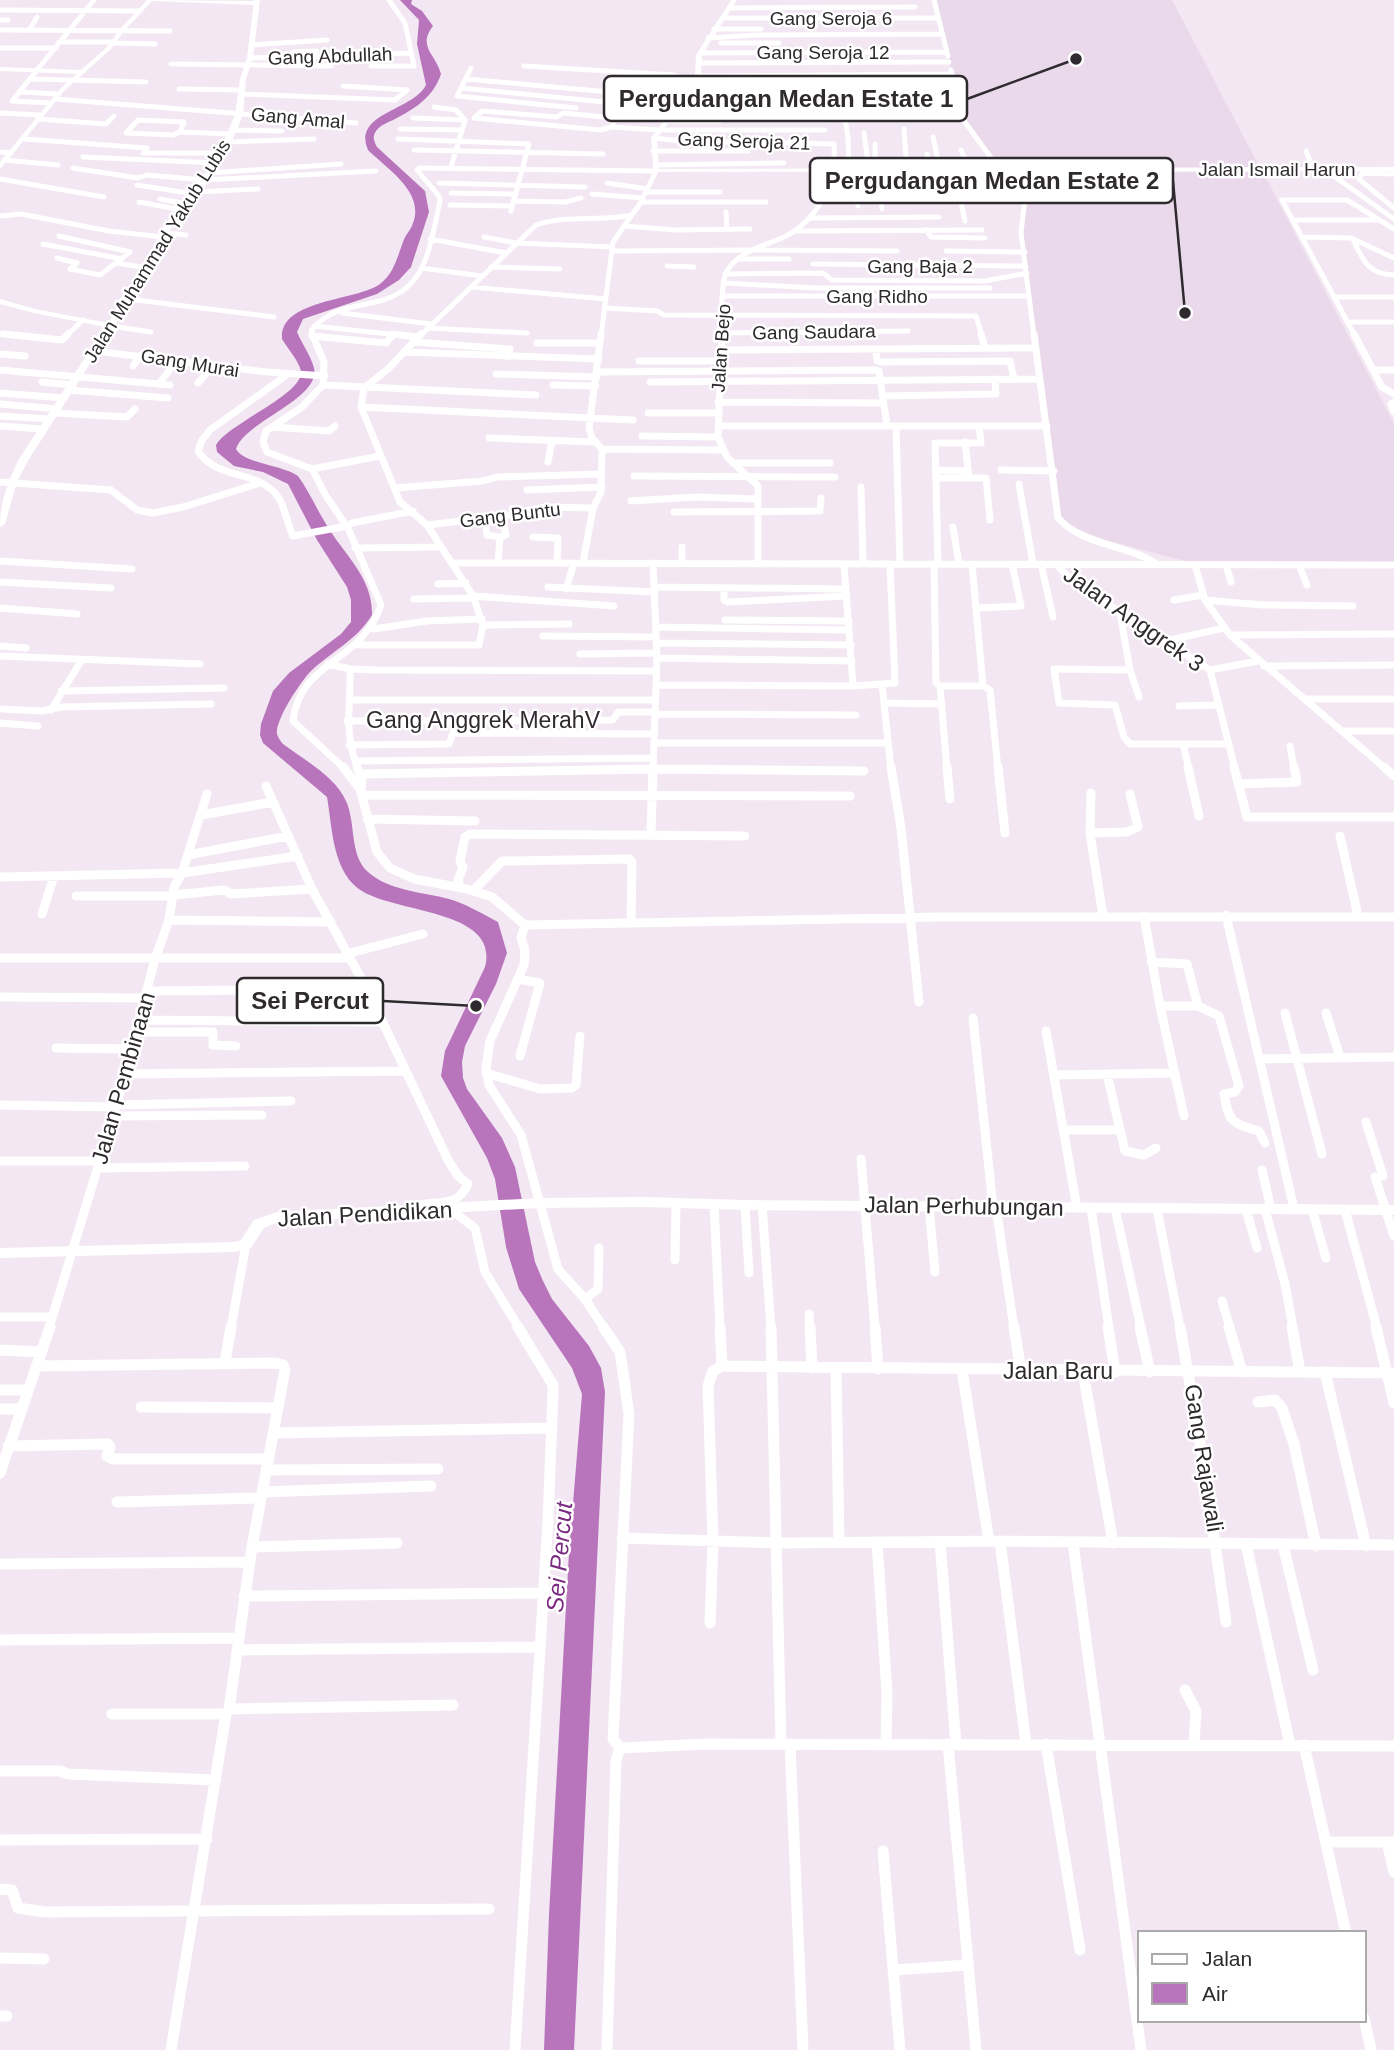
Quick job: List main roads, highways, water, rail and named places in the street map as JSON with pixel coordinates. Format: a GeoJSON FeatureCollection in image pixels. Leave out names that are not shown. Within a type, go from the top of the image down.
{"type":"FeatureCollection","features":[{"type":"Feature","properties":{"kind":"main road","name":"Jalan Muhammad Yakub Lubis"},"geometry":{"type":"LineString","coordinates":[[0,524],[3,502],[12,482],[43,429],[128,299],[164,235],[207,177],[227,142],[240,113],[256,2]]}},
{"type":"Feature","properties":{"kind":"main road"},"geometry":{"type":"LineString","coordinates":[[0,301],[34,311],[111,326]]}},
{"type":"Feature","properties":{"kind":"main road","name":"Jalan Perhubungan"},"geometry":{"type":"LineString","coordinates":[[537,1203],[1390,1210]]}},
{"type":"Feature","properties":{"kind":"main road","name":"Jalan Pendidikan"},"geometry":{"type":"LineString","coordinates":[[0,1253],[234,1247],[246,1244],[259,1224],[277,1217],[451,1210],[537,1203]]}},
{"type":"Feature","properties":{"kind":"water","name":"Sei Percut"},"geometry":{"type":"Polygon","coordinates":[[[400,0],[412,0],[411,4],[422,11],[433,26],[427,45],[441,74],[434,89],[423,101],[380,127],[374,135],[377,147],[425,191],[429,212],[411,267],[399,280],[377,294],[303,319],[297,332],[313,364],[313,379],[295,400],[253,429],[236,449],[247,458],[298,476],[368,589],[372,615],[351,639],[307,676],[284,711],[277,734],[283,744],[318,769],[341,792],[349,809],[358,857],[368,872],[396,887],[455,901],[498,922],[507,953],[496,984],[465,1046],[463,1078],[467,1089],[502,1138],[515,1167],[535,1262],[543,1281],[552,1299],[589,1346],[601,1368],[605,1392],[574,2050],[544,2050],[569,1552],[582,1394],[572,1368],[519,1289],[506,1247],[495,1179],[487,1158],[441,1076],[445,1051],[485,967],[485,947],[475,932],[458,922],[367,894],[353,884],[337,854],[327,797],[263,743],[260,735],[261,724],[273,691],[289,673],[341,634],[351,622],[351,600],[347,587],[317,540],[288,484],[263,472],[234,466],[217,452],[216,445],[223,436],[278,399],[298,381],[300,368],[282,339],[284,326],[293,316],[306,309],[369,290],[380,284],[392,270],[412,226],[415,212],[409,191],[394,173],[368,150],[365,138],[368,128],[376,120],[419,94],[426,85],[417,44],[419,20],[400,0]]]}},
{"type":"Feature","properties":{"kind":"place","name":"Pergudangan Medan Estate 1"},"geometry":{"type":"Point","coordinates":[1076,59]}},
{"type":"Feature","properties":{"kind":"place","name":"Pergudangan Medan Estate 2"},"geometry":{"type":"Point","coordinates":[1185,313]}},
{"type":"Feature","properties":{"kind":"place","name":"Sei Percut"},"geometry":{"type":"Point","coordinates":[476,1006]}}]}
